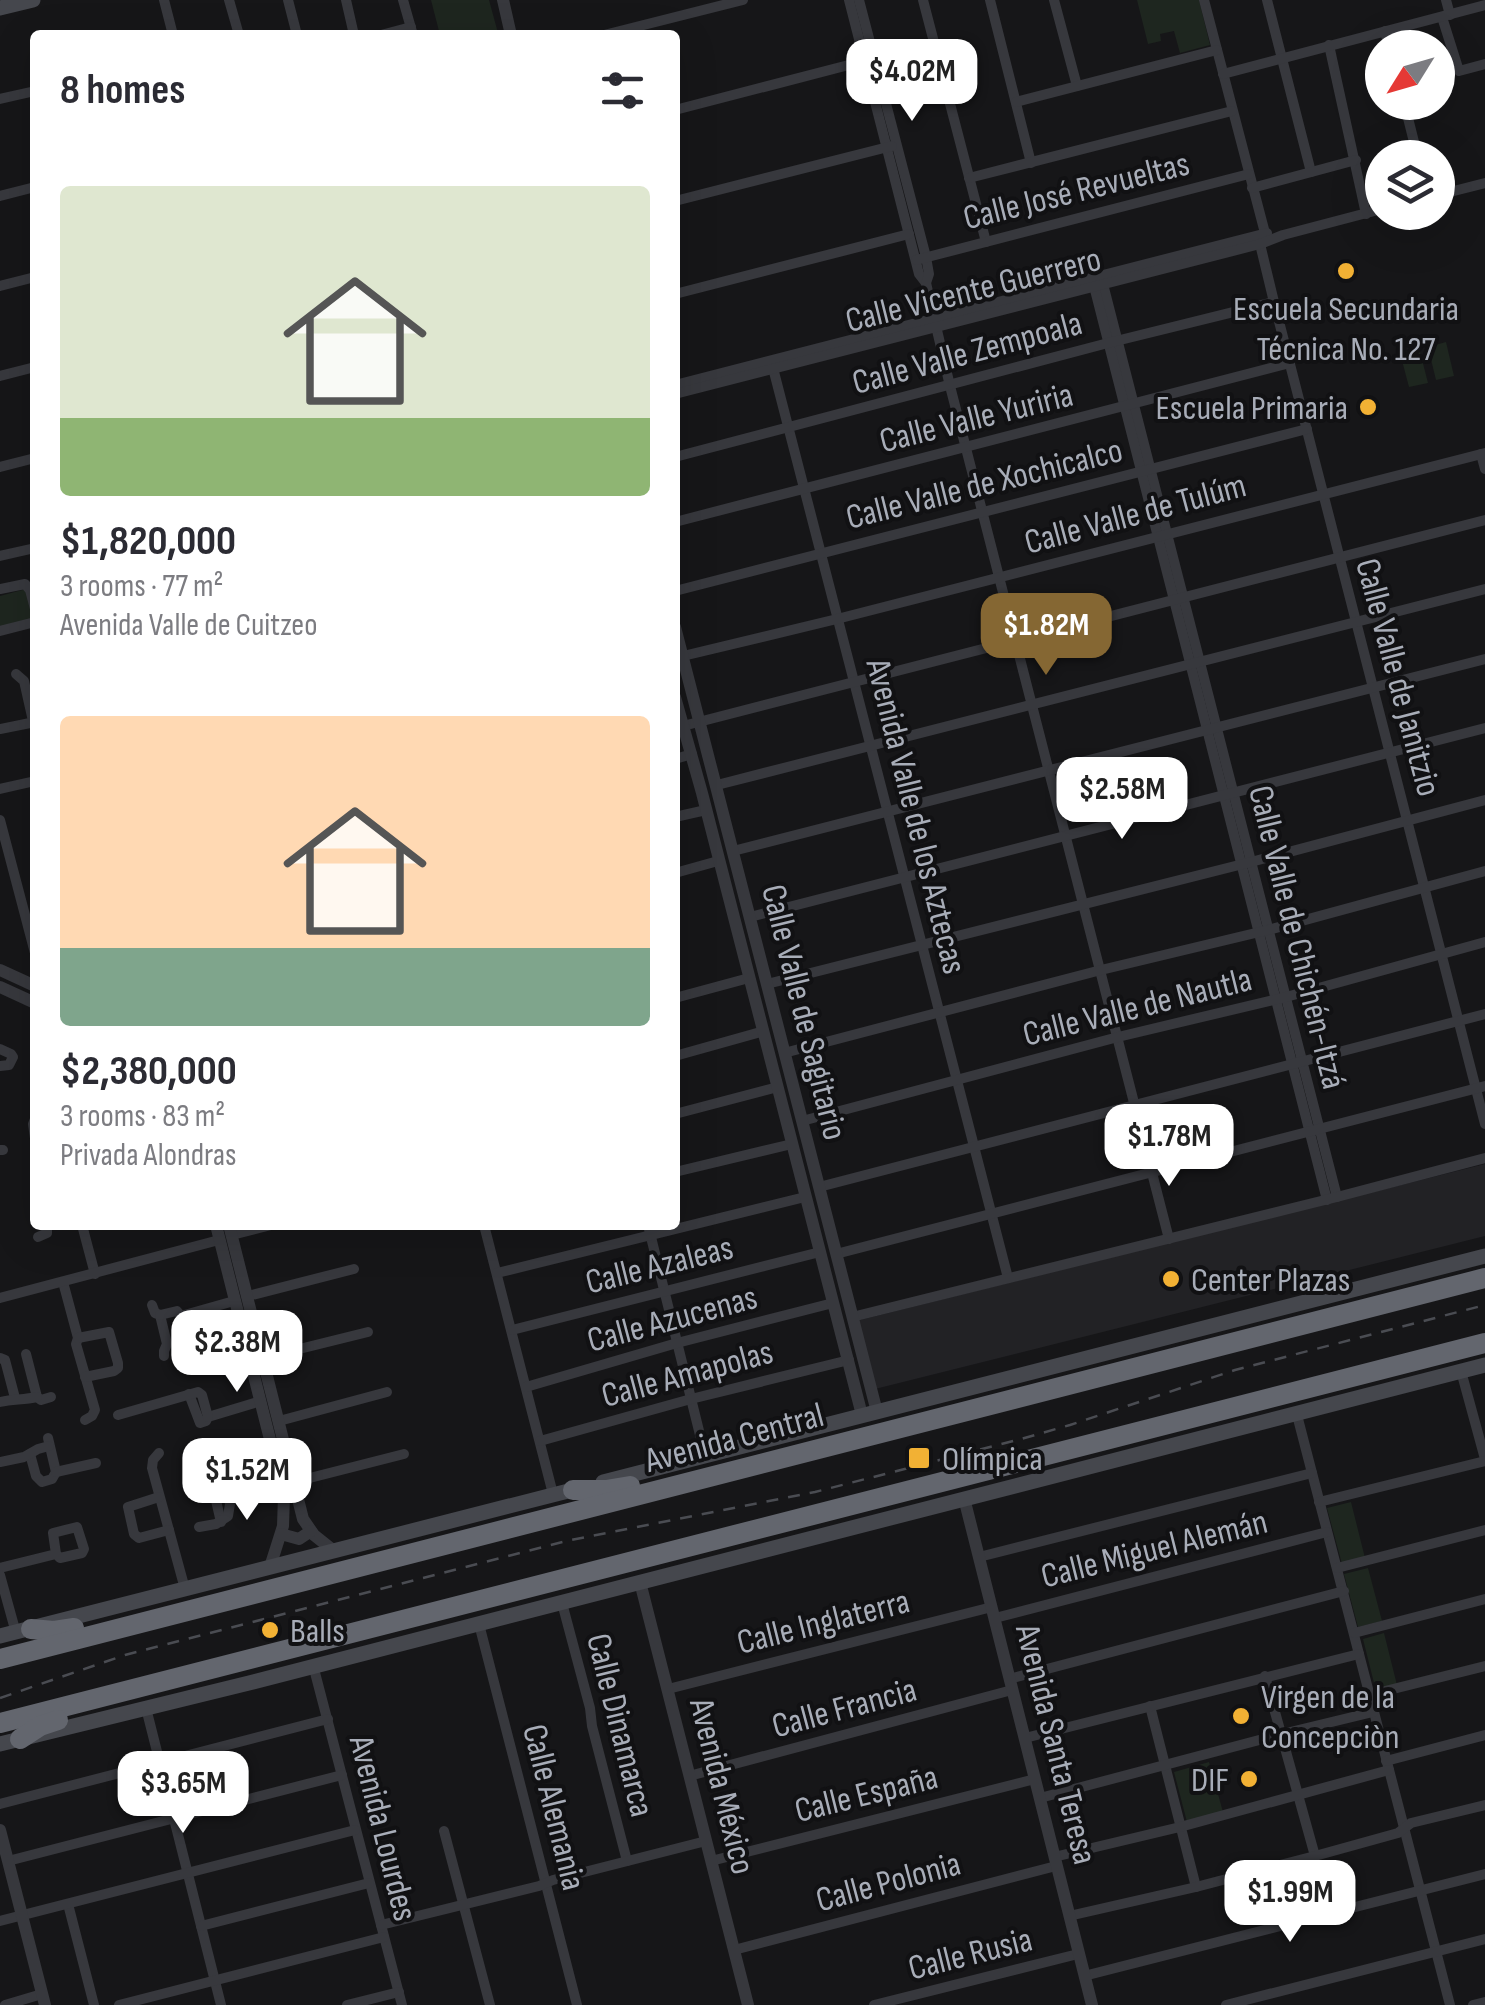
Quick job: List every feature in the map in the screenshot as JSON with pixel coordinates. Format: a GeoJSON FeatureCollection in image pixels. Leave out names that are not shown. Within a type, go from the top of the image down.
{"type":"FeatureCollection","features":[{"type":"Feature","properties":{"kind":"highway"},"geometry":{"type":"LineString","coordinates":[[1418,1296],[1485,1268]]}},
{"type":"Feature","properties":{"kind":"highway","name":"Avenida Central"},"geometry":{"type":"LineString","coordinates":[[0,1659],[1485,1278]]}},
{"type":"Feature","properties":{"kind":"highway"},"geometry":{"type":"LineString","coordinates":[[0,1723],[143,1699],[1485,1343]]}},
{"type":"Feature","properties":{"kind":"highway"},"geometry":{"type":"LineString","coordinates":[[563,1492],[692,1482]]}},
{"type":"Feature","properties":{"kind":"highway"},"geometry":{"type":"LineString","coordinates":[[16,1633],[54,1632],[161,1617]]}},
{"type":"Feature","properties":{"kind":"highway"},"geometry":{"type":"LineString","coordinates":[[10,1742],[40,1726],[114,1703],[143,1699]]}},
{"type":"Feature","properties":{"kind":"main road"},"geometry":{"type":"LineString","coordinates":[[0,8],[34,0]]}},
{"type":"Feature","properties":{"kind":"main road","name":"Avenida Central"},"geometry":{"type":"LineString","coordinates":[[16,1633],[1485,1256]]}},
{"type":"Feature","properties":{"kind":"main road"},"geometry":{"type":"LineString","coordinates":[[143,1699],[313,1666],[1485,1365]]}},
{"type":"Feature","properties":{"kind":"street"},"geometry":{"type":"LineString","coordinates":[[164,0],[171,30]]}},
{"type":"Feature","properties":{"kind":"street"},"geometry":{"type":"LineString","coordinates":[[230,0],[238,30]]}},
{"type":"Feature","properties":{"kind":"street"},"geometry":{"type":"LineString","coordinates":[[288,0],[297,30]]}},
{"type":"Feature","properties":{"kind":"street"},"geometry":{"type":"LineString","coordinates":[[346,0],[353,30]]}},
{"type":"Feature","properties":{"kind":"street"},"geometry":{"type":"LineString","coordinates":[[403,0],[412,30]]}},
{"type":"Feature","properties":{"kind":"street"},"geometry":{"type":"LineString","coordinates":[[503,0],[511,30]]}},
{"type":"Feature","properties":{"kind":"street"},"geometry":{"type":"LineString","coordinates":[[624,30],[742,0]]}},
{"type":"Feature","properties":{"kind":"street"},"geometry":{"type":"LineString","coordinates":[[850,0],[921,258],[919,274],[926,283],[998,578],[1170,1238]]}},
{"type":"Feature","properties":{"kind":"street"},"geometry":{"type":"LineString","coordinates":[[859,0],[869,60]]}},
{"type":"Feature","properties":{"kind":"street"},"geometry":{"type":"LineString","coordinates":[[923,0],[986,242]]}},
{"type":"Feature","properties":{"kind":"street"},"geometry":{"type":"LineString","coordinates":[[990,0],[1031,163]]}},
{"type":"Feature","properties":{"kind":"street"},"geometry":{"type":"LineString","coordinates":[[1054,0],[1077,86]]}},
{"type":"Feature","properties":{"kind":"street","name":"Calle Valle de Janitzio"},"geometry":{"type":"LineString","coordinates":[[1204,0],[1249,174],[1274,302],[1424,887],[1480,1087],[1485,1124]]}},
{"type":"Feature","properties":{"kind":"street"},"geometry":{"type":"LineString","coordinates":[[1267,0],[1311,172]]}},
{"type":"Feature","properties":{"kind":"street"},"geometry":{"type":"LineString","coordinates":[[1446,0],[1459,71],[1485,64]]}},
{"type":"Feature","properties":{"kind":"street"},"geometry":{"type":"LineString","coordinates":[[1385,30],[1485,5]]}},
{"type":"Feature","properties":{"kind":"street"},"geometry":{"type":"LineString","coordinates":[[1223,74],[1365,35]]}},
{"type":"Feature","properties":{"kind":"street"},"geometry":{"type":"LineString","coordinates":[[1329,45],[1365,209]]}},
{"type":"Feature","properties":{"kind":"street"},"geometry":{"type":"LineString","coordinates":[[1016,102],[1217,50]]}},
{"type":"Feature","properties":{"kind":"street"},"geometry":{"type":"LineString","coordinates":[[680,109],[869,60]]}},
{"type":"Feature","properties":{"kind":"street"},"geometry":{"type":"LineString","coordinates":[[0,99],[30,91]]}},
{"type":"Feature","properties":{"kind":"street"},"geometry":{"type":"LineString","coordinates":[[970,178],[1232,110]]}},
{"type":"Feature","properties":{"kind":"street"},"geometry":{"type":"LineString","coordinates":[[680,200],[892,146]]}},
{"type":"Feature","properties":{"kind":"street"},"geometry":{"type":"LineString","coordinates":[[892,146],[909,234],[921,258]]}},
{"type":"Feature","properties":{"kind":"street"},"geometry":{"type":"LineString","coordinates":[[1252,188],[1356,160]]}},
{"type":"Feature","properties":{"kind":"street","name":"Calle José Revueltas"},"geometry":{"type":"LineString","coordinates":[[921,258],[1249,174]]}},
{"type":"Feature","properties":{"kind":"street"},"geometry":{"type":"LineString","coordinates":[[1455,190],[1485,183]]}},
{"type":"Feature","properties":{"kind":"street"},"geometry":{"type":"LineString","coordinates":[[0,196],[30,188]]}},
{"type":"Feature","properties":{"kind":"street","name":"Calle Vicente Guerrero"},"geometry":{"type":"LineString","coordinates":[[680,393],[935,323],[1365,214]]}},
{"type":"Feature","properties":{"kind":"street"},"geometry":{"type":"LineString","coordinates":[[680,293],[909,234]]}},
{"type":"Feature","properties":{"kind":"street","name":"Calle Vicente Guerrero"},"geometry":{"type":"LineString","coordinates":[[680,384],[1098,285],[1263,238]]}},
{"type":"Feature","properties":{"kind":"street"},"geometry":{"type":"LineString","coordinates":[[0,286],[30,278]]}},
{"type":"Feature","properties":{"kind":"street","name":"Calle Valle de Chichén-Itzá"},"geometry":{"type":"LineString","coordinates":[[1098,285],[1332,1198]]}},
{"type":"Feature","properties":{"kind":"street","name":"Calle Valle Zempoala"},"geometry":{"type":"LineString","coordinates":[[680,456],[1274,302]]}},
{"type":"Feature","properties":{"kind":"street","name":"Calle Valle Yuriria"},"geometry":{"type":"LineString","coordinates":[[680,521],[1290,364]]}},
{"type":"Feature","properties":{"kind":"street"},"geometry":{"type":"LineString","coordinates":[[0,376],[30,368]]}},
{"type":"Feature","properties":{"kind":"street","name":"Avenida Valle de los Aztecas"},"geometry":{"type":"LineString","coordinates":[[773,368],[1008,1278]]}},
{"type":"Feature","properties":{"kind":"street","name":"Calle Valle de Xochicalco"},"geometry":{"type":"LineString","coordinates":[[680,590],[1307,429]]}},
{"type":"Feature","properties":{"kind":"street"},"geometry":{"type":"LineString","coordinates":[[1483,453],[1485,469]]}},
{"type":"Feature","properties":{"kind":"street","name":"Calle Valle de Tulúm"},"geometry":{"type":"LineString","coordinates":[[683,656],[1483,453]]}},
{"type":"Feature","properties":{"kind":"street"},"geometry":{"type":"LineString","coordinates":[[0,467],[30,459]]}},
{"type":"Feature","properties":{"kind":"street"},"geometry":{"type":"LineString","coordinates":[[683,726],[1485,520]]}},
{"type":"Feature","properties":{"kind":"street"},"geometry":{"type":"LineString","coordinates":[[0,556],[30,549]]}},
{"type":"Feature","properties":{"kind":"street"},"geometry":{"type":"LineString","coordinates":[[0,589],[25,584],[30,590]]}},
{"type":"Feature","properties":{"kind":"street"},"geometry":{"type":"LineString","coordinates":[[717,786],[1485,589]]}},
{"type":"Feature","properties":{"kind":"street"},"geometry":{"type":"LineString","coordinates":[[0,631],[30,623]]}},
{"type":"Feature","properties":{"kind":"street","name":"Calle Valle de Sagitario"},"geometry":{"type":"LineString","coordinates":[[680,645],[852,1317],[869,1414]]}},
{"type":"Feature","properties":{"kind":"street"},"geometry":{"type":"LineString","coordinates":[[733,851],[1485,659]]}},
{"type":"Feature","properties":{"kind":"street","name":"Calle Valle de Sagitario"},"geometry":{"type":"LineString","coordinates":[[680,717],[833,1303],[869,1414]]}},
{"type":"Feature","properties":{"kind":"street"},"geometry":{"type":"LineString","coordinates":[[0,729],[30,723]]}},
{"type":"Feature","properties":{"kind":"street"},"geometry":{"type":"LineString","coordinates":[[750,917],[1485,728]]}},
{"type":"Feature","properties":{"kind":"street"},"geometry":{"type":"LineString","coordinates":[[680,757],[692,754]]}},
{"type":"Feature","properties":{"kind":"street"},"geometry":{"type":"LineString","coordinates":[[0,789],[30,782]]}},
{"type":"Feature","properties":{"kind":"street"},"geometry":{"type":"LineString","coordinates":[[767,984],[1485,800]]}},
{"type":"Feature","properties":{"kind":"street"},"geometry":{"type":"LineString","coordinates":[[680,816],[706,810]]}},
{"type":"Feature","properties":{"kind":"street"},"geometry":{"type":"LineString","coordinates":[[0,820],[30,915]]}},
{"type":"Feature","properties":{"kind":"street"},"geometry":{"type":"LineString","coordinates":[[680,872],[718,861]]}},
{"type":"Feature","properties":{"kind":"street"},"geometry":{"type":"LineString","coordinates":[[784,1053],[1485,871]]}},
{"type":"Feature","properties":{"kind":"street","name":"Calle Valle de Nautla"},"geometry":{"type":"LineString","coordinates":[[802,1120],[1485,942]]}},
{"type":"Feature","properties":{"kind":"street"},"geometry":{"type":"LineString","coordinates":[[0,970],[30,984]]}},
{"type":"Feature","properties":{"kind":"street"},"geometry":{"type":"LineString","coordinates":[[680,997],[749,978]]}},
{"type":"Feature","properties":{"kind":"street"},"geometry":{"type":"LineString","coordinates":[[0,987],[30,1002]]}},
{"type":"Feature","properties":{"kind":"street"},"geometry":{"type":"LineString","coordinates":[[819,1186],[1485,1014]]}},
{"type":"Feature","properties":{"kind":"street"},"geometry":{"type":"LineString","coordinates":[[680,1055],[764,1031]]}},
{"type":"Feature","properties":{"kind":"street"},"geometry":{"type":"LineString","coordinates":[[0,1049],[13,1056],[10,1064],[0,1066]]}},
{"type":"Feature","properties":{"kind":"street"},"geometry":{"type":"LineString","coordinates":[[680,1113],[778,1086]]}},
{"type":"Feature","properties":{"kind":"street"},"geometry":{"type":"LineString","coordinates":[[836,1254],[1480,1087]]}},
{"type":"Feature","properties":{"kind":"street"},"geometry":{"type":"LineString","coordinates":[[680,1171],[792,1144]]}},
{"type":"Feature","properties":{"kind":"street"},"geometry":{"type":"LineString","coordinates":[[852,1317],[1485,1158]]}},
{"type":"Feature","properties":{"kind":"street"},"geometry":{"type":"LineString","coordinates":[[680,1224],[806,1198]]}},
{"type":"Feature","properties":{"kind":"street"},"geometry":{"type":"LineString","coordinates":[[38,1236],[46,1230]]}},
{"type":"Feature","properties":{"kind":"street"},"geometry":{"type":"LineString","coordinates":[[83,1230],[94,1274]]}},
{"type":"Feature","properties":{"kind":"street"},"geometry":{"type":"LineString","coordinates":[[485,1230],[540,1440],[563,1492]]}},
{"type":"Feature","properties":{"kind":"street"},"geometry":{"type":"LineString","coordinates":[[497,1273],[649,1230],[705,1455]]}},
{"type":"Feature","properties":{"kind":"street"},"geometry":{"type":"LineString","coordinates":[[0,1298],[227,1233],[285,1505],[270,1567]]}},
{"type":"Feature","properties":{"kind":"street","name":"Calle Azaleas"},"geometry":{"type":"LineString","coordinates":[[512,1330],[820,1252]]}},
{"type":"Feature","properties":{"kind":"street"},"geometry":{"type":"LineString","coordinates":[[181,1316],[354,1269]]}},
{"type":"Feature","properties":{"kind":"street"},"geometry":{"type":"LineString","coordinates":[[63,1282],[95,1410],[85,1420]]}},
{"type":"Feature","properties":{"kind":"street"},"geometry":{"type":"LineString","coordinates":[[241,1298],[264,1358],[303,1519],[310,1532],[334,1551]]}},
{"type":"Feature","properties":{"kind":"street","name":"Calle Azucenas"},"geometry":{"type":"LineString","coordinates":[[526,1387],[833,1303]]}},
{"type":"Feature","properties":{"kind":"street"},"geometry":{"type":"LineString","coordinates":[[152,1305],[154,1314],[177,1311],[187,1340],[192,1345],[201,1343]]}},
{"type":"Feature","properties":{"kind":"street"},"geometry":{"type":"LineString","coordinates":[[160,1315],[168,1344],[164,1356]]}},
{"type":"Feature","properties":{"kind":"street"},"geometry":{"type":"LineString","coordinates":[[78,1338],[109,1332],[118,1364],[114,1371],[85,1377]]}},
{"type":"Feature","properties":{"kind":"street"},"geometry":{"type":"LineString","coordinates":[[264,1358],[368,1332]]}},
{"type":"Feature","properties":{"kind":"street"},"geometry":{"type":"LineString","coordinates":[[168,1344],[187,1340]]}},
{"type":"Feature","properties":{"kind":"street"},"geometry":{"type":"LineString","coordinates":[[36,1397],[28,1350],[2,1359],[14,1398],[18,1401],[51,1397]]}},
{"type":"Feature","properties":{"kind":"street","name":"Calle Amapolas"},"geometry":{"type":"LineString","coordinates":[[540,1440],[849,1360]]}},
{"type":"Feature","properties":{"kind":"street"},"geometry":{"type":"LineString","coordinates":[[1320,1502],[1485,1460],[1461,1371]]}},
{"type":"Feature","properties":{"kind":"street"},"geometry":{"type":"LineString","coordinates":[[280,1421],[387,1392]]}},
{"type":"Feature","properties":{"kind":"street"},"geometry":{"type":"LineString","coordinates":[[118,1414],[189,1394],[198,1422],[261,1401]]}},
{"type":"Feature","properties":{"kind":"street"},"geometry":{"type":"LineString","coordinates":[[0,1402],[14,1398]]}},
{"type":"Feature","properties":{"kind":"street"},"geometry":{"type":"LineString","coordinates":[[1297,1415],[1450,2005]]}},
{"type":"Feature","properties":{"kind":"street"},"geometry":{"type":"LineString","coordinates":[[0,1462],[30,1454],[49,1442],[56,1472]]}},
{"type":"Feature","properties":{"kind":"street"},"geometry":{"type":"LineString","coordinates":[[159,1453],[152,1463],[184,1588]]}},
{"type":"Feature","properties":{"kind":"street"},"geometry":{"type":"LineString","coordinates":[[30,1454],[40,1481],[50,1481],[56,1472],[96,1463]]}},
{"type":"Feature","properties":{"kind":"street"},"geometry":{"type":"LineString","coordinates":[[294,1482],[404,1454]]}},
{"type":"Feature","properties":{"kind":"street"},"geometry":{"type":"LineString","coordinates":[[199,1526],[221,1522],[211,1477],[216,1472],[224,1475],[276,1461]]}},
{"type":"Feature","properties":{"kind":"street"},"geometry":{"type":"LineString","coordinates":[[980,1556],[1312,1473]]}},
{"type":"Feature","properties":{"kind":"street"},"geometry":{"type":"LineString","coordinates":[[159,1497],[128,1507],[136,1537],[169,1530]]}},
{"type":"Feature","properties":{"kind":"street","name":"Avenida Santa Teresa"},"geometry":{"type":"LineString","coordinates":[[964,1498],[1092,2005]]}},
{"type":"Feature","properties":{"kind":"street"},"geometry":{"type":"LineString","coordinates":[[1338,1568],[1485,1530]]}},
{"type":"Feature","properties":{"kind":"street"},"geometry":{"type":"LineString","coordinates":[[281,1534],[299,1539],[310,1532]]}},
{"type":"Feature","properties":{"kind":"street","name":"Calle Miguel Alemán"},"geometry":{"type":"LineString","coordinates":[[993,1612],[1327,1532]]}},
{"type":"Feature","properties":{"kind":"street"},"geometry":{"type":"LineString","coordinates":[[16,1633],[0,1571],[56,1554]]}},
{"type":"Feature","properties":{"kind":"street","name":"Avenida México"},"geometry":{"type":"LineString","coordinates":[[640,1582],[748,2005]]}},
{"type":"Feature","properties":{"kind":"street","name":"Calle Francia"},"geometry":{"type":"LineString","coordinates":[[689,1776],[1344,1592]]}},
{"type":"Feature","properties":{"kind":"street"},"geometry":{"type":"LineString","coordinates":[[1354,1633],[1485,1599]]}},
{"type":"Feature","properties":{"kind":"street","name":"Calle Dinamarca"},"geometry":{"type":"LineString","coordinates":[[562,1603],[626,1861]]}},
{"type":"Feature","properties":{"kind":"street","name":"Calle Inglaterra"},"geometry":{"type":"LineString","coordinates":[[668,1689],[993,1612]]}},
{"type":"Feature","properties":{"kind":"street","name":"Calle Alemania"},"geometry":{"type":"LineString","coordinates":[[479,1624],[577,2005]]}},
{"type":"Feature","properties":{"kind":"street"},"geometry":{"type":"LineString","coordinates":[[1025,1738],[1359,1654]]}},
{"type":"Feature","properties":{"kind":"street","name":"Avenida Lourdes"},"geometry":{"type":"LineString","coordinates":[[313,1666],[402,2005]]}},
{"type":"Feature","properties":{"kind":"street"},"geometry":{"type":"LineString","coordinates":[[1369,1695],[1485,1666]]}},
{"type":"Feature","properties":{"kind":"street"},"geometry":{"type":"LineString","coordinates":[[1266,1676],[1315,1856]]}},
{"type":"Feature","properties":{"kind":"street"},"geometry":{"type":"LineString","coordinates":[[143,1699],[222,2005]]}},
{"type":"Feature","properties":{"kind":"street"},"geometry":{"type":"LineString","coordinates":[[1150,1706],[1196,1887]]}},
{"type":"Feature","properties":{"kind":"street"},"geometry":{"type":"LineString","coordinates":[[1040,1798],[1373,1712]]}},
{"type":"Feature","properties":{"kind":"street"},"geometry":{"type":"LineString","coordinates":[[0,1804],[328,1719]]}},
{"type":"Feature","properties":{"kind":"street","name":"Calle Polonia"},"geometry":{"type":"LineString","coordinates":[[734,1950],[1298,1795],[1485,1735]]}},
{"type":"Feature","properties":{"kind":"street"},"geometry":{"type":"LineString","coordinates":[[8,1861],[342,1776]]}},
{"type":"Feature","properties":{"kind":"street","name":"Calle España"},"geometry":{"type":"LineString","coordinates":[[711,1861],[1035,1779]]}},
{"type":"Feature","properties":{"kind":"street"},"geometry":{"type":"LineString","coordinates":[[1068,1916],[1315,1856],[1398,1833],[1412,1823],[1485,1805]]}},
{"type":"Feature","properties":{"kind":"street"},"geometry":{"type":"LineString","coordinates":[[0,1830],[44,1999],[4,2005]]}},
{"type":"Feature","properties":{"kind":"street"},"geometry":{"type":"LineString","coordinates":[[0,1921],[355,1830]]}},
{"type":"Feature","properties":{"kind":"street"},"geometry":{"type":"LineString","coordinates":[[444,1831],[490,2005]]}},
{"type":"Feature","properties":{"kind":"street"},"geometry":{"type":"LineString","coordinates":[[118,2005],[463,1905],[706,1841]]}},
{"type":"Feature","properties":{"kind":"street"},"geometry":{"type":"LineString","coordinates":[[1084,1976],[1485,1874]]}},
{"type":"Feature","properties":{"kind":"street"},"geometry":{"type":"LineString","coordinates":[[201,1926],[369,1884]]}},
{"type":"Feature","properties":{"kind":"street"},"geometry":{"type":"LineString","coordinates":[[68,1904],[94,2005]]}},
{"type":"Feature","properties":{"kind":"street"},"geometry":{"type":"LineString","coordinates":[[1226,2005],[1485,1939]]}},
{"type":"Feature","properties":{"kind":"street","name":"Calle Rusia"},"geometry":{"type":"LineString","coordinates":[[874,2005],[1078,1954]]}},
{"type":"Feature","properties":{"kind":"street"},"geometry":{"type":"LineString","coordinates":[[346,2005],[398,1992]]}},
{"type":"Feature","properties":{"kind":"street"},"geometry":{"type":"LineString","coordinates":[[1473,2005],[1485,2002]]}},
{"type":"Feature","properties":{"kind":"shaded area"},"geometry":{"type":"Polygon","coordinates":[[[431,0],[489,0],[497,30],[439,30],[431,0]]]}},
{"type":"Feature","properties":{"kind":"shaded area"},"geometry":{"type":"Polygon","coordinates":[[[1137,0],[1199,0],[1210,45],[1180,53],[1174,31],[1160,34],[1161,41],[1148,44],[1137,0]]]}},
{"type":"Feature","properties":{"kind":"shaded area"},"geometry":{"type":"Polygon","coordinates":[[[1446,342],[1454,376],[1436,380],[1428,347],[1446,342]]]}},
{"type":"Feature","properties":{"kind":"shaded area"},"geometry":{"type":"Polygon","coordinates":[[[1419,348],[1428,383],[1409,387],[1400,353],[1419,348]]]}},
{"type":"Feature","properties":{"kind":"shaded area"},"geometry":{"type":"Polygon","coordinates":[[[26,589],[30,622],[0,630],[0,596],[26,589]]]}},
{"type":"Feature","properties":{"kind":"shaded area","name":"Center Plazas"},"geometry":{"type":"Polygon","coordinates":[[[1485,1164],[1485,1236],[875,1389],[856,1321],[1485,1164]]]}},
{"type":"Feature","properties":{"kind":"shaded area"},"geometry":{"type":"Polygon","coordinates":[[[1351,1502],[1365,1558],[1342,1564],[1327,1508],[1351,1502]]]}},
{"type":"Feature","properties":{"kind":"shaded area"},"geometry":{"type":"Polygon","coordinates":[[[1368,1568],[1382,1621],[1358,1627],[1344,1574],[1368,1568]]]}},
{"type":"Feature","properties":{"kind":"shaded area"},"geometry":{"type":"Polygon","coordinates":[[[1384,1633],[1397,1685],[1376,1691],[1363,1639],[1384,1633]]]}},
{"type":"Feature","properties":{"kind":"shaded area"},"geometry":{"type":"Polygon","coordinates":[[[1209,1762],[1223,1812],[1187,1822],[1174,1772],[1209,1762]]]}},
{"type":"Feature","properties":{"kind":"railway"},"geometry":{"type":"LineString","coordinates":[[0,1698],[125,1655],[566,1541],[815,1492],[1021,1439],[1235,1370],[1485,1305]]}},
{"type":"Feature","properties":{"kind":"place","name":"Escuela Secundaria Técnica No. 127"},"geometry":{"type":"Point","coordinates":[1346,271]}},
{"type":"Feature","properties":{"kind":"place","name":"Escuela Primaria"},"geometry":{"type":"Point","coordinates":[1368,407]}},
{"type":"Feature","properties":{"kind":"place","name":"Center Plazas"},"geometry":{"type":"Point","coordinates":[1171,1279]}},
{"type":"Feature","properties":{"kind":"place","name":"Olímpica"},"geometry":{"type":"Point","coordinates":[919,1458]}},
{"type":"Feature","properties":{"kind":"place","name":"Balls"},"geometry":{"type":"Point","coordinates":[270,1630]}},
{"type":"Feature","properties":{"kind":"place","name":"Virgen de la Concepciòn"},"geometry":{"type":"Point","coordinates":[1241,1716]}},
{"type":"Feature","properties":{"kind":"place","name":"DIF"},"geometry":{"type":"Point","coordinates":[1249,1779]}}]}
